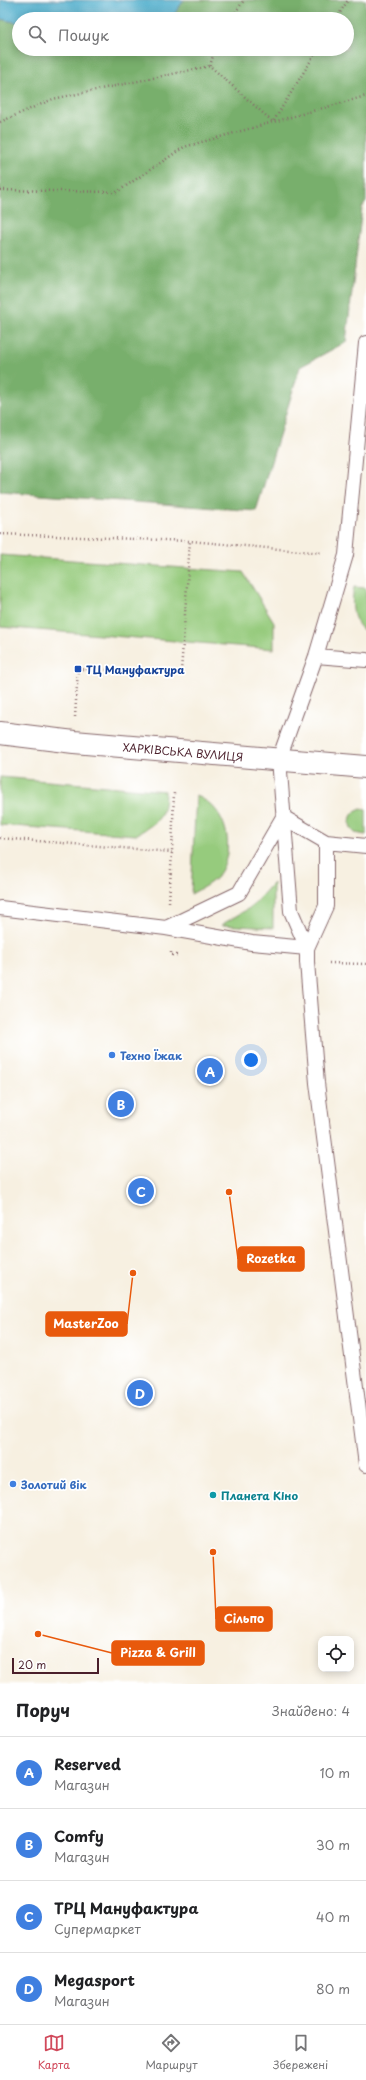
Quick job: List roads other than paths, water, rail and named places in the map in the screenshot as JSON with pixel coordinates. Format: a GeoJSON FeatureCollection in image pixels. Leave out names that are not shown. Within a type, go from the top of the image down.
{"type":"FeatureCollection","features":[{"type":"Feature","properties":{"kind":"main road","name":"ХАРКІВСЬКА ВУЛИЦЯ"},"geometry":{"type":"LineString","coordinates":[[0,733],[74,742],[366,767]]}},
{"type":"Feature","properties":{"kind":"lane"},"geometry":{"type":"LineString","coordinates":[[366,343],[346,555],[316,656],[279,759],[291,911],[307,948],[316,1083],[366,1465]]}},
{"type":"Feature","properties":{"kind":"lane"},"geometry":{"type":"LineString","coordinates":[[316,656],[366,660]]}},
{"type":"Feature","properties":{"kind":"lane"},"geometry":{"type":"LineString","coordinates":[[283,817],[326,842],[366,846]]}},
{"type":"Feature","properties":{"kind":"lane"},"geometry":{"type":"LineString","coordinates":[[166,928],[239,893],[283,817]]}},
{"type":"Feature","properties":{"kind":"lane"},"geometry":{"type":"LineString","coordinates":[[307,948],[326,906],[326,842]]}},
{"type":"Feature","properties":{"kind":"lane"},"geometry":{"type":"LineString","coordinates":[[0,908],[166,928],[252,943],[307,948]]}},
{"type":"Feature","properties":{"kind":"water"},"geometry":{"type":"Polygon","coordinates":[[[0,0],[184,0],[176,12],[12,12],[12,22],[0,19],[0,0]]]}},
{"type":"Feature","properties":{"kind":"place","name":"ТЦ Мануфактура"},"geometry":{"type":"Point","coordinates":[78,669]}},
{"type":"Feature","properties":{"kind":"place","name":"Техно Їжак"},"geometry":{"type":"Point","coordinates":[112,1055]}},
{"type":"Feature","properties":{"kind":"place","name":"Reserved"},"geometry":{"type":"Point","coordinates":[210,1071]}},
{"type":"Feature","properties":{"kind":"place","name":"Comfy"},"geometry":{"type":"Point","coordinates":[121,1104]}},
{"type":"Feature","properties":{"kind":"place","name":"ТРЦ Мануфактура"},"geometry":{"type":"Point","coordinates":[141,1191]}},
{"type":"Feature","properties":{"kind":"place","name":"Rozetka"},"geometry":{"type":"Point","coordinates":[229,1192]}},
{"type":"Feature","properties":{"kind":"place","name":"MasterZoo"},"geometry":{"type":"Point","coordinates":[133,1273]}},
{"type":"Feature","properties":{"kind":"place","name":"Megasport"},"geometry":{"type":"Point","coordinates":[140,1393]}},
{"type":"Feature","properties":{"kind":"place","name":"Золотий вік"},"geometry":{"type":"Point","coordinates":[13,1484]}},
{"type":"Feature","properties":{"kind":"place","name":"Планета Кіно"},"geometry":{"type":"Point","coordinates":[213,1495]}},
{"type":"Feature","properties":{"kind":"place","name":"Сільпо"},"geometry":{"type":"Point","coordinates":[213,1552]}},
{"type":"Feature","properties":{"kind":"place","name":"Pizza & Grill"},"geometry":{"type":"Point","coordinates":[38,1634]}}]}
